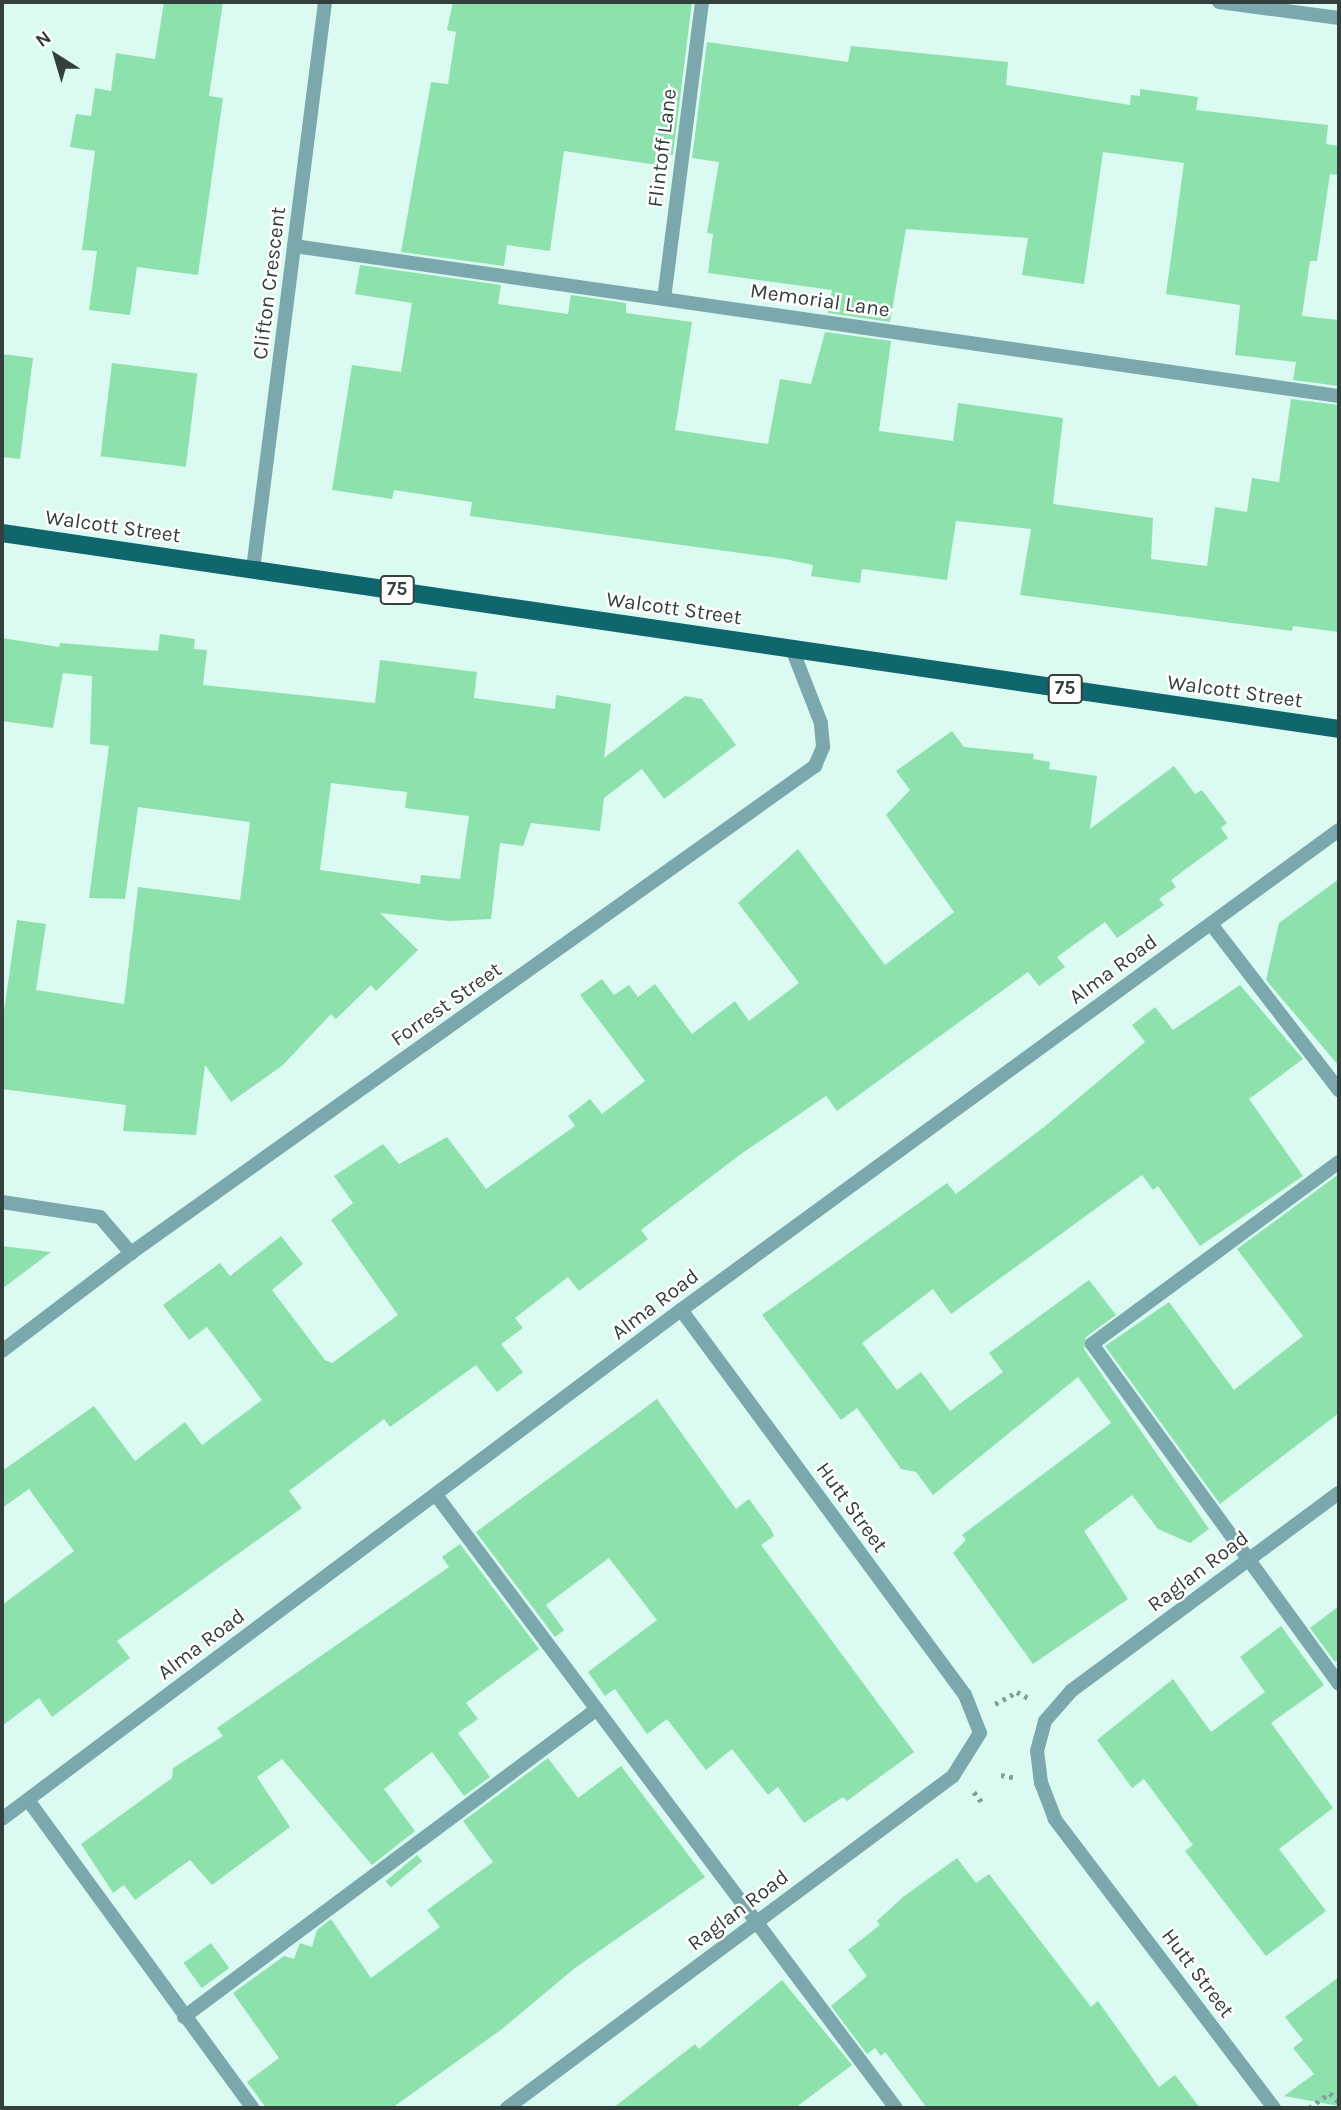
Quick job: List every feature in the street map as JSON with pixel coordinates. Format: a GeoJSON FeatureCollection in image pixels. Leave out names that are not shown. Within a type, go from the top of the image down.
{"type":"FeatureCollection","features":[{"type":"Feature","properties":{"kind":"main road","name":"Walcott Street"},"geometry":{"type":"LineString","coordinates":[[2,533],[1339,729]]}},
{"type":"Feature","properties":{"kind":"street","name":"Clifton Crescent"},"geometry":{"type":"LineString","coordinates":[[253,569],[325,2]]}},
{"type":"Feature","properties":{"kind":"street","name":"Flintoff Lane"},"geometry":{"type":"LineString","coordinates":[[664,299],[702,2]]}},
{"type":"Feature","properties":{"kind":"street"},"geometry":{"type":"LineString","coordinates":[[1226,2],[1339,18]]}},
{"type":"Feature","properties":{"kind":"street","name":"Memorial Lane"},"geometry":{"type":"LineString","coordinates":[[294,246],[1339,396]]}},
{"type":"Feature","properties":{"kind":"street","name":"Forrest Street"},"geometry":{"type":"LineString","coordinates":[[2,1351],[131,1253],[815,766],[823,747],[821,723],[792,649]]}},
{"type":"Feature","properties":{"kind":"street","name":"Alma Road"},"geometry":{"type":"LineString","coordinates":[[2,1819],[681,1310],[1339,830]]}},
{"type":"Feature","properties":{"kind":"street"},"geometry":{"type":"LineString","coordinates":[[1211,924],[1339,1090]]}},
{"type":"Feature","properties":{"kind":"street"},"geometry":{"type":"LineString","coordinates":[[1339,1161],[1092,1344],[1247,1561],[1339,1684]]}},
{"type":"Feature","properties":{"kind":"street"},"geometry":{"type":"LineString","coordinates":[[2,1202],[100,1217],[131,1253]]}},
{"type":"Feature","properties":{"kind":"street","name":"Hutt Street"},"geometry":{"type":"LineString","coordinates":[[681,1310],[965,1695],[980,1733]]}},
{"type":"Feature","properties":{"kind":"street","name":"Raglan Road"},"geometry":{"type":"LineString","coordinates":[[1037,1751],[1045,1721],[1071,1692],[1339,1493]]}},
{"type":"Feature","properties":{"kind":"street"},"geometry":{"type":"LineString","coordinates":[[436,1495],[896,2108]]}},
{"type":"Feature","properties":{"kind":"street"},"geometry":{"type":"LineString","coordinates":[[184,2017],[597,1709]]}},
{"type":"Feature","properties":{"kind":"street","name":"Raglan Road"},"geometry":{"type":"LineString","coordinates":[[507,2108],[953,1776],[980,1733]]}},
{"type":"Feature","properties":{"kind":"street","name":"Hutt Street"},"geometry":{"type":"LineString","coordinates":[[1037,1751],[1041,1783],[1055,1819],[1274,2108]]}},
{"type":"Feature","properties":{"kind":"street"},"geometry":{"type":"LineString","coordinates":[[28,1800],[253,2108]]}},
{"type":"Feature","properties":{"kind":"path"},"geometry":{"type":"LineString","coordinates":[[973,1715],[1017,1692],[1055,1710]]}},
{"type":"Feature","properties":{"kind":"path"},"geometry":{"type":"LineString","coordinates":[[1309,2108],[1330,2093],[1339,2102]]}},
{"type":"Feature","properties":{"kind":"building"},"geometry":{"type":"Polygon","coordinates":[[[164,2],[223,2],[209,96],[223,98],[198,275],[137,267],[130,315],[89,310],[97,251],[82,250],[95,151],[70,147],[76,114],[91,116],[95,88],[111,91],[116,53],[155,59],[164,2]]]}},
{"type":"Feature","properties":{"kind":"building"},"geometry":{"type":"Polygon","coordinates":[[[453,2],[692,2],[673,155],[659,153],[657,165],[564,151],[550,251],[507,245],[504,266],[401,252],[431,82],[448,84],[456,32],[447,30],[453,2]]]}},
{"type":"Feature","properties":{"kind":"building"},"geometry":{"type":"Polygon","coordinates":[[[707,42],[848,62],[851,46],[1008,62],[1006,85],[1130,105],[1131,95],[1140,96],[1140,89],[1198,97],[1196,110],[1328,125],[1326,144],[1339,146],[1339,175],[1330,174],[1317,261],[1310,261],[1302,316],[1339,320],[1339,386],[1293,380],[1296,362],[1235,355],[1240,305],[1166,294],[1184,163],[1103,152],[1084,284],[1022,275],[1028,238],[906,229],[890,322],[828,313],[832,290],[708,273],[713,234],[707,233],[719,162],[692,158],[707,42]]]}},
{"type":"Feature","properties":{"kind":"building"},"geometry":{"type":"Polygon","coordinates":[[[360,265],[501,285],[498,304],[568,314],[571,295],[626,303],[626,313],[692,322],[675,430],[768,444],[780,379],[811,384],[825,332],[891,341],[879,431],[953,441],[958,403],[1063,418],[1053,504],[1153,518],[1151,559],[1207,566],[1215,507],[1247,512],[1252,478],[1279,482],[1291,399],[1339,405],[1339,632],[1293,626],[1292,631],[1020,595],[1031,529],[956,521],[947,580],[862,569],[860,583],[811,576],[813,565],[785,559],[470,516],[472,502],[394,490],[392,499],[332,490],[352,365],[401,372],[412,303],[355,294],[360,265]]]}},
{"type":"Feature","properties":{"kind":"building"},"geometry":{"type":"Polygon","coordinates":[[[2,354],[33,358],[20,459],[2,457],[2,354]]]}},
{"type":"Feature","properties":{"kind":"building"},"geometry":{"type":"Polygon","coordinates":[[[112,363],[197,373],[186,467],[101,456],[112,363]]]}},
{"type":"Feature","properties":{"kind":"building"},"geometry":{"type":"Polygon","coordinates":[[[160,634],[195,639],[194,649],[207,650],[203,685],[375,703],[380,660],[477,672],[474,698],[555,709],[556,695],[611,704],[604,758],[685,696],[702,699],[736,745],[664,799],[642,769],[604,798],[600,831],[531,823],[523,846],[500,843],[491,919],[449,921],[380,913],[418,950],[376,991],[371,985],[336,1019],[331,1014],[283,1065],[231,1102],[205,1065],[196,1135],[123,1131],[126,1105],[2,1089],[2,1025],[17,920],[46,924],[36,990],[124,1004],[138,887],[240,900],[250,822],[138,807],[125,899],[89,898],[109,746],[90,744],[92,676],[63,673],[53,728],[2,721],[2,638],[59,647],[60,643],[158,651],[160,634]],[[331,783],[320,870],[420,884],[421,875],[460,879],[469,816],[405,808],[407,792],[331,783]]]}},
{"type":"Feature","properties":{"kind":"building"},"geometry":{"type":"Polygon","coordinates":[[[952,731],[964,747],[1034,754],[1033,759],[1050,762],[1049,769],[1097,776],[1090,829],[1174,766],[1195,794],[1202,790],[1227,823],[1221,828],[1228,838],[1171,880],[1176,887],[1159,899],[1164,905],[1117,938],[1105,922],[1057,957],[1065,967],[1039,986],[1028,972],[837,1111],[826,1096],[741,1154],[641,1230],[648,1239],[579,1291],[568,1277],[515,1318],[523,1328],[501,1344],[523,1372],[497,1392],[476,1365],[390,1427],[384,1419],[289,1491],[302,1508],[117,1641],[130,1658],[52,1717],[39,1698],[2,1726],[2,1605],[74,1551],[29,1489],[2,1508],[2,1471],[94,1406],[135,1461],[185,1422],[202,1445],[262,1400],[207,1327],[189,1340],[163,1305],[220,1263],[230,1276],[281,1236],[303,1264],[272,1290],[325,1360],[332,1363],[398,1315],[331,1220],[353,1203],[334,1176],[383,1144],[399,1164],[447,1137],[486,1189],[575,1126],[568,1116],[590,1099],[602,1114],[645,1081],[580,995],[602,979],[614,995],[629,985],[638,997],[655,984],[692,1034],[735,1001],[749,1021],[799,983],[738,903],[798,849],[885,965],[954,912],[886,815],[910,790],[896,771],[952,731]]]}},
{"type":"Feature","properties":{"kind":"building"},"geometry":{"type":"Polygon","coordinates":[[[1339,879],[1339,1066],[1266,980],[1279,923],[1339,879]]]}},
{"type":"Feature","properties":{"kind":"building"},"geometry":{"type":"Polygon","coordinates":[[[1240,985],[1303,1059],[1249,1099],[1303,1176],[1200,1246],[1158,1186],[1153,1190],[1142,1175],[951,1314],[933,1289],[862,1343],[897,1390],[921,1372],[950,1411],[1003,1372],[989,1353],[1089,1280],[1116,1315],[1086,1337],[1084,1349],[1209,1529],[1190,1543],[1158,1529],[1132,1495],[1084,1531],[1128,1599],[1033,1664],[953,1553],[966,1540],[962,1535],[1111,1423],[1078,1377],[933,1495],[916,1472],[901,1469],[857,1408],[841,1420],[762,1315],[947,1183],[956,1194],[1044,1127],[1145,1042],[1132,1025],[1155,1007],[1173,1030],[1240,985]]]}},
{"type":"Feature","properties":{"kind":"building"},"geometry":{"type":"Polygon","coordinates":[[[1339,1174],[1339,1413],[1220,1504],[1105,1346],[1169,1302],[1234,1390],[1303,1336],[1237,1249],[1339,1174]]]}},
{"type":"Feature","properties":{"kind":"building"},"geometry":{"type":"Polygon","coordinates":[[[2,1246],[51,1252],[2,1289],[2,1246]]]}},
{"type":"Feature","properties":{"kind":"building"},"geometry":{"type":"Polygon","coordinates":[[[657,1399],[736,1509],[749,1499],[771,1529],[774,1536],[761,1545],[914,1752],[847,1801],[843,1797],[804,1823],[778,1787],[768,1795],[732,1749],[706,1770],[667,1719],[647,1734],[615,1689],[605,1696],[588,1672],[657,1620],[609,1558],[546,1605],[564,1630],[555,1637],[476,1532],[657,1399]]]}},
{"type":"Feature","properties":{"kind":"building"},"geometry":{"type":"Polygon","coordinates":[[[460,1544],[539,1649],[466,1703],[478,1719],[458,1733],[490,1777],[464,1796],[432,1752],[384,1789],[415,1831],[372,1865],[282,1759],[257,1777],[290,1827],[212,1885],[190,1860],[135,1900],[124,1885],[113,1893],[81,1844],[172,1778],[173,1768],[223,1736],[217,1728],[449,1567],[442,1557],[460,1544]]]}},
{"type":"Feature","properties":{"kind":"building"},"geometry":{"type":"Polygon","coordinates":[[[1339,1606],[1339,1659],[1335,1662],[1310,1628],[1339,1606]]]}},
{"type":"Feature","properties":{"kind":"building"},"geometry":{"type":"Polygon","coordinates":[[[1281,1626],[1324,1685],[1271,1723],[1333,1808],[1279,1849],[1326,1911],[1266,1956],[1185,1851],[1193,1845],[1144,1779],[1132,1788],[1097,1740],[1173,1679],[1211,1732],[1265,1692],[1240,1657],[1281,1626]]]}},
{"type":"Feature","properties":{"kind":"building"},"geometry":{"type":"Polygon","coordinates":[[[548,1758],[578,1798],[621,1766],[705,1877],[575,1968],[502,2029],[392,2108],[266,2108],[247,2082],[279,2058],[233,1993],[284,1956],[294,1959],[300,1943],[312,1947],[317,1930],[331,1919],[371,1978],[440,1927],[427,1910],[493,1862],[463,1821],[548,1758]]]}},
{"type":"Feature","properties":{"kind":"building"},"geometry":{"type":"Polygon","coordinates":[[[417,1855],[422,1861],[391,1887],[386,1881],[417,1855]]]}},
{"type":"Feature","properties":{"kind":"building"},"geometry":{"type":"Polygon","coordinates":[[[957,1858],[976,1883],[989,1874],[1091,2007],[1098,2001],[1159,2087],[1175,2075],[1200,2108],[927,2108],[885,2052],[881,2056],[875,2048],[867,2054],[831,2006],[867,1976],[848,1950],[880,1925],[877,1921],[903,1897],[957,1858]]]}},
{"type":"Feature","properties":{"kind":"building"},"geometry":{"type":"Polygon","coordinates":[[[211,1943],[229,1968],[202,1988],[183,1963],[211,1943]]]}},
{"type":"Feature","properties":{"kind":"building"},"geometry":{"type":"Polygon","coordinates":[[[1339,1977],[1339,2106],[1284,2096],[1314,2074],[1293,2048],[1303,2040],[1285,2017],[1339,1977]]]}},
{"type":"Feature","properties":{"kind":"building"},"geometry":{"type":"Polygon","coordinates":[[[782,1980],[852,2065],[795,2108],[613,2108],[695,2044],[699,2049],[782,1980]]]}}]}
